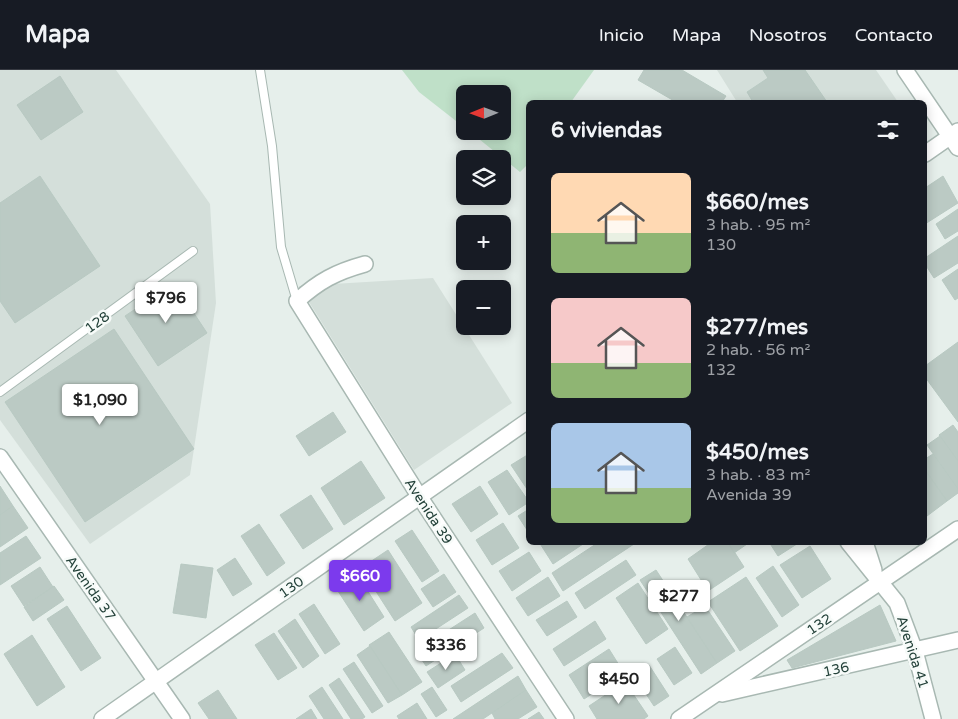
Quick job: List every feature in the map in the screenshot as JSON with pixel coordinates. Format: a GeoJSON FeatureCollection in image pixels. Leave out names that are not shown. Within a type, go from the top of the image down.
{"type":"FeatureCollection","features":[{"type":"Feature","properties":{"kind":"street"},"geometry":{"type":"LineString","coordinates":[[905,70],[927,100]]}},
{"type":"Feature","properties":{"kind":"street"},"geometry":{"type":"LineString","coordinates":[[927,100],[955,139],[927,153]]}},
{"type":"Feature","properties":{"kind":"street"},"geometry":{"type":"LineString","coordinates":[[296,301],[313,286],[338,271],[365,264]]}},
{"type":"Feature","properties":{"kind":"street","name":"Avenida 39"},"geometry":{"type":"LineString","coordinates":[[296,301],[419,496],[566,719]]}},
{"type":"Feature","properties":{"kind":"street","name":"130"},"geometry":{"type":"LineString","coordinates":[[102,719],[526,422]]}},
{"type":"Feature","properties":{"kind":"street","name":"Avenida 37"},"geometry":{"type":"LineString","coordinates":[[0,457],[182,719]]}},
{"type":"Feature","properties":{"kind":"street","name":"132"},"geometry":{"type":"LineString","coordinates":[[679,719],[958,529]]}},
{"type":"Feature","properties":{"kind":"street","name":"Avenida 41"},"geometry":{"type":"LineString","coordinates":[[850,545],[897,603],[915,651],[933,719]]}},
{"type":"Feature","properties":{"kind":"street"},"geometry":{"type":"LineString","coordinates":[[866,545],[879,583]]}},
{"type":"Feature","properties":{"kind":"street","name":"136"},"geometry":{"type":"LineString","coordinates":[[713,696],[958,640]]}},
{"type":"Feature","properties":{"kind":"lane"},"geometry":{"type":"LineString","coordinates":[[260,70],[272,146],[281,247],[296,301]]}},
{"type":"Feature","properties":{"kind":"lane","name":"128"},"geometry":{"type":"LineString","coordinates":[[0,392],[193,251]]}},
{"type":"Feature","properties":{"kind":"shaded area"},"geometry":{"type":"Polygon","coordinates":[[[0,70],[116,70],[210,204],[216,303],[190,475],[90,544],[0,420],[0,70]]]}},
{"type":"Feature","properties":{"kind":"shaded area"},"geometry":{"type":"Polygon","coordinates":[[[717,70],[876,70],[897,100],[736,100],[717,70]]]}},
{"type":"Feature","properties":{"kind":"shaded area"},"geometry":{"type":"Polygon","coordinates":[[[433,278],[456,314],[456,335],[469,335],[512,403],[414,470],[299,286],[433,278]]]}},
{"type":"Feature","properties":{"kind":"green space"},"geometry":{"type":"Polygon","coordinates":[[[402,70],[594,70],[572,100],[526,100],[526,166],[520,172],[511,165],[511,150],[493,150],[480,140],[511,140],[511,85],[456,85],[456,121],[419,92],[402,70]]]}},
{"type":"Feature","properties":{"kind":"building"},"geometry":{"type":"Polygon","coordinates":[[[644,70],[682,70],[726,96],[723,100],[673,100],[638,80],[644,70]]]}},
{"type":"Feature","properties":{"kind":"building"},"geometry":{"type":"Polygon","coordinates":[[[763,70],[805,70],[826,100],[752,100],[747,92],[768,78],[763,70]]]}},
{"type":"Feature","properties":{"kind":"building"},"geometry":{"type":"Polygon","coordinates":[[[60,76],[83,112],[41,140],[17,105],[60,76]]]}},
{"type":"Feature","properties":{"kind":"building"},"geometry":{"type":"Polygon","coordinates":[[[40,176],[100,266],[15,323],[0,301],[0,203],[40,176]]]}},
{"type":"Feature","properties":{"kind":"building"},"geometry":{"type":"Polygon","coordinates":[[[943,176],[958,203],[927,223],[927,187],[943,176]]]}},
{"type":"Feature","properties":{"kind":"building"},"geometry":{"type":"Polygon","coordinates":[[[958,209],[958,231],[945,239],[936,224],[958,209]]]}},
{"type":"Feature","properties":{"kind":"building"},"geometry":{"type":"Polygon","coordinates":[[[958,236],[958,263],[934,278],[927,267],[927,257],[958,236]]]}},
{"type":"Feature","properties":{"kind":"building"},"geometry":{"type":"Polygon","coordinates":[[[958,269],[958,298],[955,300],[942,280],[958,269]]]}},
{"type":"Feature","properties":{"kind":"building"},"geometry":{"type":"Polygon","coordinates":[[[174,283],[207,333],[158,366],[125,316],[174,283]]]}},
{"type":"Feature","properties":{"kind":"building"},"geometry":{"type":"Polygon","coordinates":[[[114,329],[194,449],[85,522],[5,402],[114,329]]]}},
{"type":"Feature","properties":{"kind":"building"},"geometry":{"type":"Polygon","coordinates":[[[958,342],[958,422],[927,380],[927,365],[958,342]]]}},
{"type":"Feature","properties":{"kind":"building"},"geometry":{"type":"Polygon","coordinates":[[[333,412],[346,432],[309,456],[296,436],[333,412]]]}},
{"type":"Feature","properties":{"kind":"building"},"geometry":{"type":"Polygon","coordinates":[[[953,425],[958,432],[958,461],[939,435],[953,425]]]}},
{"type":"Feature","properties":{"kind":"building"},"geometry":{"type":"Polygon","coordinates":[[[940,436],[958,461],[958,489],[927,445],[940,436]]]}},
{"type":"Feature","properties":{"kind":"building"},"geometry":{"type":"Polygon","coordinates":[[[933,454],[958,489],[958,493],[947,501],[927,473],[927,458],[933,454]]]}},
{"type":"Feature","properties":{"kind":"building"},"geometry":{"type":"Polygon","coordinates":[[[526,456],[526,488],[511,465],[526,456]]]}},
{"type":"Feature","properties":{"kind":"building"},"geometry":{"type":"Polygon","coordinates":[[[361,461],[385,498],[344,525],[321,488],[361,461]]]}},
{"type":"Feature","properties":{"kind":"building"},"geometry":{"type":"Polygon","coordinates":[[[507,470],[526,498],[526,504],[509,515],[488,482],[507,470]]]}},
{"type":"Feature","properties":{"kind":"building"},"geometry":{"type":"Polygon","coordinates":[[[927,473],[947,501],[927,516],[927,473]]]}},
{"type":"Feature","properties":{"kind":"building"},"geometry":{"type":"Polygon","coordinates":[[[0,486],[13,506],[0,515],[0,486]]]}},
{"type":"Feature","properties":{"kind":"building"},"geometry":{"type":"Polygon","coordinates":[[[480,486],[498,514],[471,532],[452,504],[480,486]]]}},
{"type":"Feature","properties":{"kind":"building"},"geometry":{"type":"Polygon","coordinates":[[[311,495],[333,529],[303,549],[280,515],[311,495]]]}},
{"type":"Feature","properties":{"kind":"building"},"geometry":{"type":"Polygon","coordinates":[[[13,506],[28,528],[0,547],[0,515],[13,506]]]}},
{"type":"Feature","properties":{"kind":"building"},"geometry":{"type":"Polygon","coordinates":[[[526,511],[526,528],[518,516],[526,511]]]}},
{"type":"Feature","properties":{"kind":"building"},"geometry":{"type":"Polygon","coordinates":[[[503,523],[519,548],[492,565],[476,540],[503,523]]]}},
{"type":"Feature","properties":{"kind":"building"},"geometry":{"type":"Polygon","coordinates":[[[259,524],[285,563],[267,576],[241,536],[259,524]]]}},
{"type":"Feature","properties":{"kind":"building"},"geometry":{"type":"Polygon","coordinates":[[[412,530],[439,571],[422,582],[395,541],[412,530]]]}},
{"type":"Feature","properties":{"kind":"building"},"geometry":{"type":"Polygon","coordinates":[[[26,536],[41,558],[0,585],[0,553],[26,536]]]}},
{"type":"Feature","properties":{"kind":"building"},"geometry":{"type":"Polygon","coordinates":[[[541,545],[582,545],[553,564],[541,545]]]}},
{"type":"Feature","properties":{"kind":"building"},"geometry":{"type":"Polygon","coordinates":[[[594,545],[632,545],[563,591],[552,573],[594,545]]]}},
{"type":"Feature","properties":{"kind":"building"},"geometry":{"type":"Polygon","coordinates":[[[708,545],[730,545],[744,567],[708,591],[688,559],[708,545]]]}},
{"type":"Feature","properties":{"kind":"building"},"geometry":{"type":"Polygon","coordinates":[[[730,545],[746,545],[734,553],[730,545]]]}},
{"type":"Feature","properties":{"kind":"building"},"geometry":{"type":"Polygon","coordinates":[[[771,545],[795,545],[778,556],[771,545]]]}},
{"type":"Feature","properties":{"kind":"building"},"geometry":{"type":"Polygon","coordinates":[[[810,546],[831,579],[802,598],[780,565],[810,546]]]}},
{"type":"Feature","properties":{"kind":"building"},"geometry":{"type":"Polygon","coordinates":[[[388,550],[422,603],[395,621],[361,568],[388,550]]]}},
{"type":"Feature","properties":{"kind":"building"},"geometry":{"type":"Polygon","coordinates":[[[529,552],[541,571],[512,591],[499,571],[529,552]]]}},
{"type":"Feature","properties":{"kind":"building"},"geometry":{"type":"Polygon","coordinates":[[[235,558],[252,584],[233,596],[217,570],[235,558]]]}},
{"type":"Feature","properties":{"kind":"building"},"geometry":{"type":"Polygon","coordinates":[[[626,560],[636,575],[585,609],[575,593],[626,560]]]}},
{"type":"Feature","properties":{"kind":"building"},"geometry":{"type":"Polygon","coordinates":[[[181,564],[213,568],[206,618],[173,613],[181,564]]]}},
{"type":"Feature","properties":{"kind":"building"},"geometry":{"type":"Polygon","coordinates":[[[773,566],[799,605],[782,617],[756,578],[773,566]]]}},
{"type":"Feature","properties":{"kind":"building"},"geometry":{"type":"Polygon","coordinates":[[[40,567],[53,587],[24,606],[11,586],[40,567]]]}},
{"type":"Feature","properties":{"kind":"building"},"geometry":{"type":"Polygon","coordinates":[[[656,570],[717,663],[701,674],[640,580],[656,570]]]}},
{"type":"Feature","properties":{"kind":"building"},"geometry":{"type":"Polygon","coordinates":[[[357,574],[384,617],[364,631],[336,588],[357,574]]]}},
{"type":"Feature","properties":{"kind":"building"},"geometry":{"type":"Polygon","coordinates":[[[444,574],[456,592],[433,607],[421,589],[444,574]]]}},
{"type":"Feature","properties":{"kind":"building"},"geometry":{"type":"Polygon","coordinates":[[[548,577],[560,596],[528,616],[516,598],[548,577]]]}},
{"type":"Feature","properties":{"kind":"building"},"geometry":{"type":"Polygon","coordinates":[[[746,577],[778,626],[740,651],[708,602],[746,577]]]}},
{"type":"Feature","properties":{"kind":"building"},"geometry":{"type":"Polygon","coordinates":[[[638,583],[668,629],[646,644],[616,598],[638,583]]]}},
{"type":"Feature","properties":{"kind":"building"},"geometry":{"type":"Polygon","coordinates":[[[54,586],[64,600],[33,621],[24,607],[54,586]]]}},
{"type":"Feature","properties":{"kind":"building"},"geometry":{"type":"Polygon","coordinates":[[[459,595],[468,608],[419,640],[411,627],[459,595]]]}},
{"type":"Feature","properties":{"kind":"building"},"geometry":{"type":"Polygon","coordinates":[[[567,601],[577,617],[547,636],[536,620],[567,601]]]}},
{"type":"Feature","properties":{"kind":"building"},"geometry":{"type":"Polygon","coordinates":[[[314,604],[340,644],[325,654],[299,614],[314,604]]]}},
{"type":"Feature","properties":{"kind":"building"},"geometry":{"type":"Polygon","coordinates":[[[880,605],[896,641],[792,668],[787,660],[880,605]]]}},
{"type":"Feature","properties":{"kind":"building"},"geometry":{"type":"Polygon","coordinates":[[[67,606],[101,658],[81,671],[47,619],[67,606]]]}},
{"type":"Feature","properties":{"kind":"building"},"geometry":{"type":"Polygon","coordinates":[[[705,606],[735,651],[717,663],[687,617],[705,606]]]}},
{"type":"Feature","properties":{"kind":"building"},"geometry":{"type":"Polygon","coordinates":[[[475,613],[484,628],[426,666],[416,651],[475,613]]]}},
{"type":"Feature","properties":{"kind":"building"},"geometry":{"type":"Polygon","coordinates":[[[295,619],[319,656],[303,668],[278,631],[295,619]]]}},
{"type":"Feature","properties":{"kind":"building"},"geometry":{"type":"Polygon","coordinates":[[[595,621],[606,639],[564,666],[553,649],[595,621]]]}},
{"type":"Feature","properties":{"kind":"building"},"geometry":{"type":"Polygon","coordinates":[[[389,632],[422,682],[402,695],[369,645],[389,632]]]}},
{"type":"Feature","properties":{"kind":"building"},"geometry":{"type":"Polygon","coordinates":[[[274,633],[297,668],[278,680],[255,645],[274,633]]]}},
{"type":"Feature","properties":{"kind":"building"},"geometry":{"type":"Polygon","coordinates":[[[32,635],[65,687],[37,706],[4,654],[32,635]]]}},
{"type":"Feature","properties":{"kind":"building"},"geometry":{"type":"Polygon","coordinates":[[[370,646],[402,695],[388,703],[357,655],[370,646]]]}},
{"type":"Feature","properties":{"kind":"building"},"geometry":{"type":"Polygon","coordinates":[[[675,647],[692,673],[674,685],[657,659],[675,647]]]}},
{"type":"Feature","properties":{"kind":"building"},"geometry":{"type":"Polygon","coordinates":[[[609,649],[624,673],[584,699],[569,675],[609,649]]]}},
{"type":"Feature","properties":{"kind":"building"},"geometry":{"type":"Polygon","coordinates":[[[502,653],[513,668],[461,702],[451,686],[502,653]]]}},
{"type":"Feature","properties":{"kind":"building"},"geometry":{"type":"Polygon","coordinates":[[[455,654],[465,670],[438,688],[427,672],[455,654]]]}},
{"type":"Feature","properties":{"kind":"building"},"geometry":{"type":"Polygon","coordinates":[[[354,662],[383,706],[372,713],[343,669],[354,662]]]}},
{"type":"Feature","properties":{"kind":"building"},"geometry":{"type":"Polygon","coordinates":[[[649,665],[669,696],[654,706],[634,676],[649,665]]]}},
{"type":"Feature","properties":{"kind":"building"},"geometry":{"type":"Polygon","coordinates":[[[518,676],[526,690],[483,719],[453,719],[518,676]]]}},
{"type":"Feature","properties":{"kind":"building"},"geometry":{"type":"Polygon","coordinates":[[[339,678],[365,717],[362,719],[351,719],[329,685],[339,678]]]}},
{"type":"Feature","properties":{"kind":"building"},"geometry":{"type":"Polygon","coordinates":[[[625,682],[648,716],[644,719],[597,719],[589,706],[625,682]]]}},
{"type":"Feature","properties":{"kind":"building"},"geometry":{"type":"Polygon","coordinates":[[[322,687],[343,719],[324,719],[309,696],[322,687]]]}},
{"type":"Feature","properties":{"kind":"building"},"geometry":{"type":"Polygon","coordinates":[[[432,687],[447,710],[436,717],[421,694],[432,687]]]}},
{"type":"Feature","properties":{"kind":"building"},"geometry":{"type":"Polygon","coordinates":[[[218,690],[237,719],[209,719],[198,703],[218,690]]]}},
{"type":"Feature","properties":{"kind":"building"},"geometry":{"type":"Polygon","coordinates":[[[526,690],[537,707],[518,719],[495,719],[492,713],[526,690]]]}},
{"type":"Feature","properties":{"kind":"building"},"geometry":{"type":"Polygon","coordinates":[[[417,703],[427,719],[399,719],[397,716],[417,703]]]}},
{"type":"Feature","properties":{"kind":"building"},"geometry":{"type":"Polygon","coordinates":[[[311,709],[317,719],[296,719],[311,709]]]}},
{"type":"Feature","properties":{"kind":"building"},"geometry":{"type":"Polygon","coordinates":[[[539,712],[544,719],[528,719],[539,712]]]}}]}
